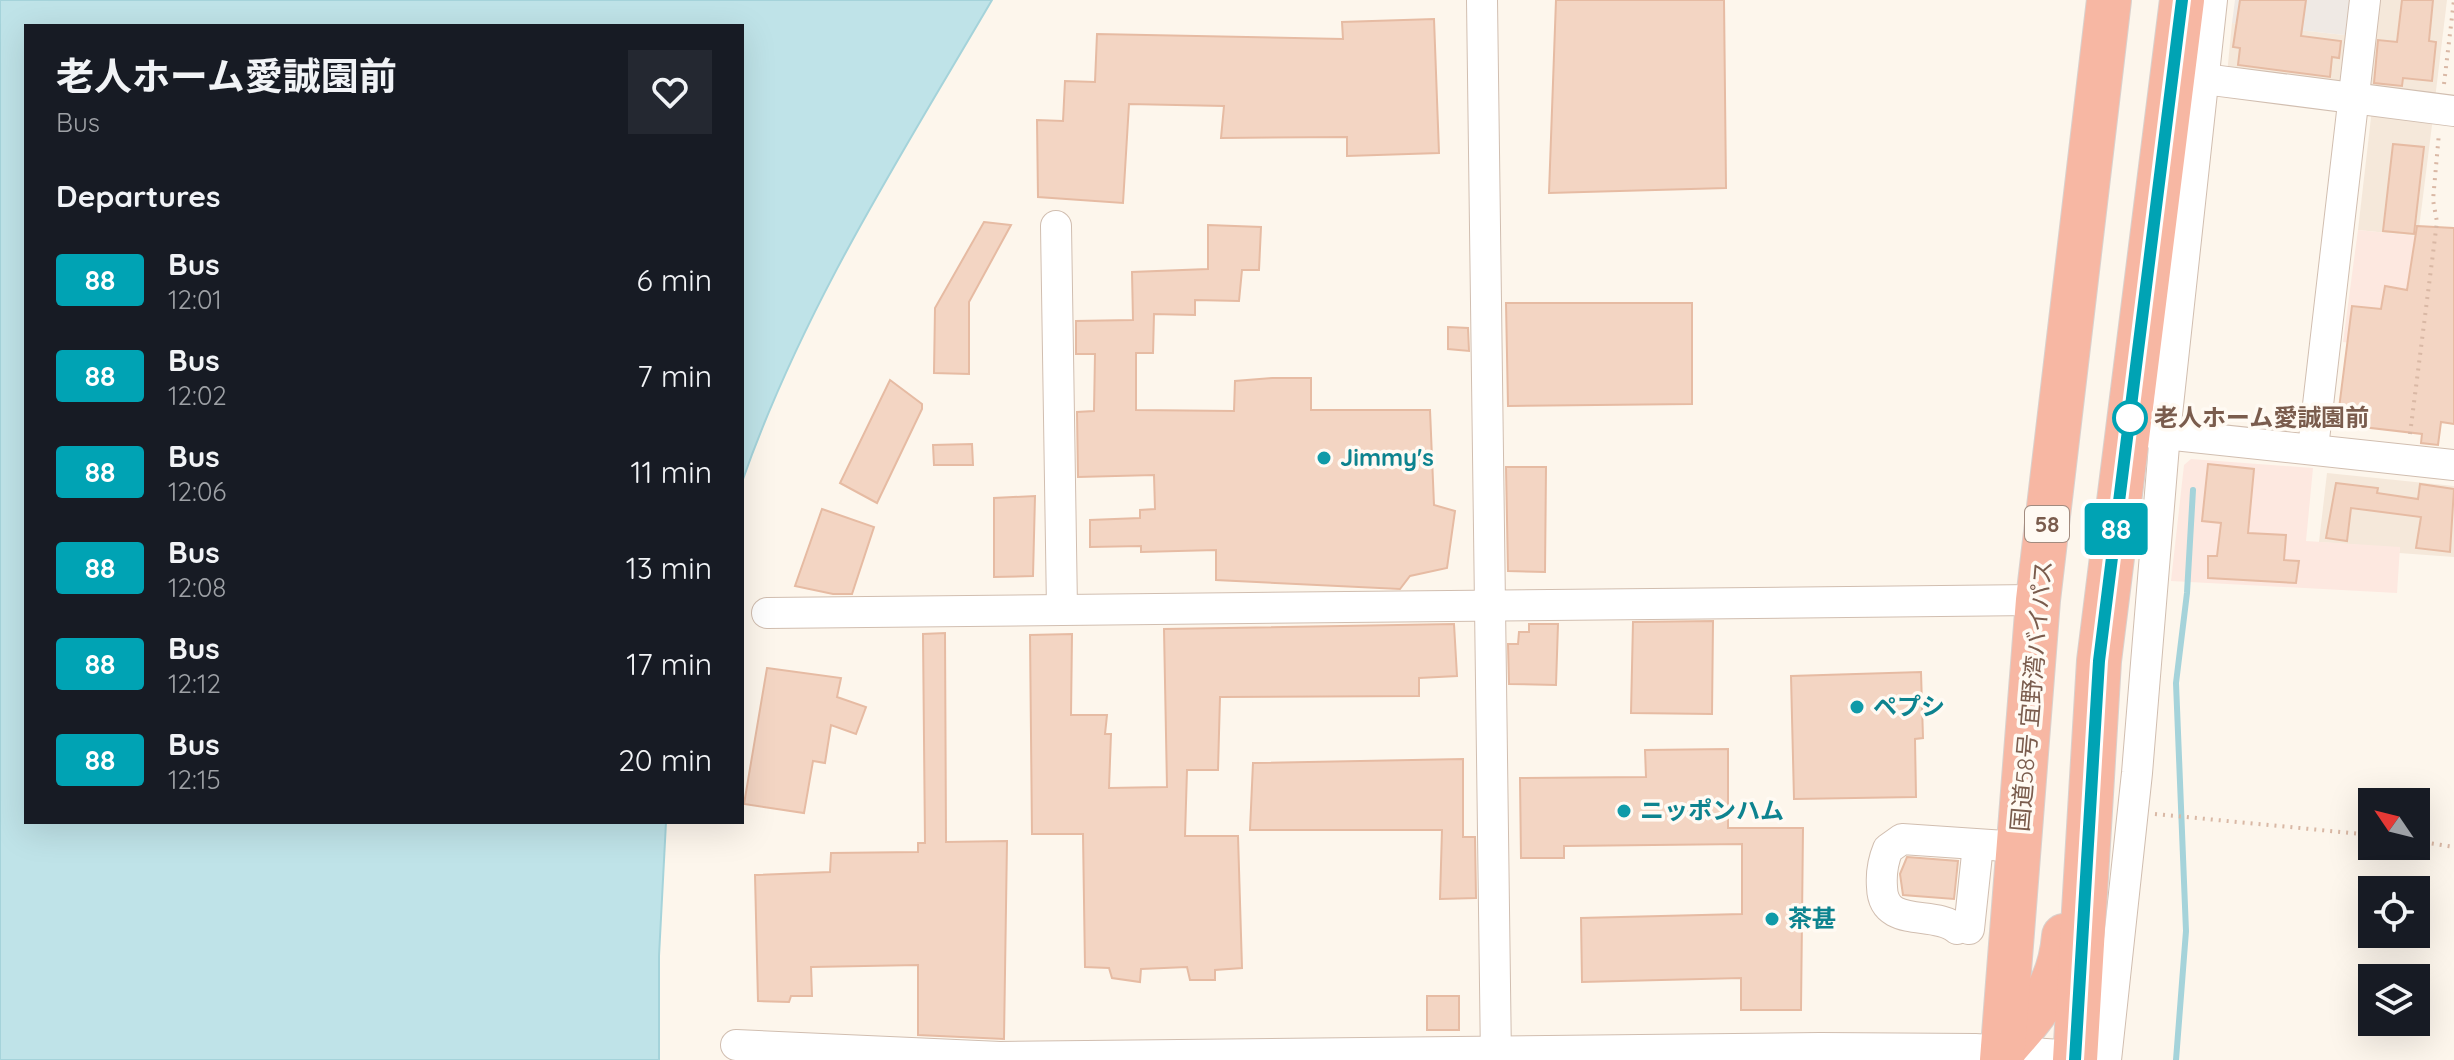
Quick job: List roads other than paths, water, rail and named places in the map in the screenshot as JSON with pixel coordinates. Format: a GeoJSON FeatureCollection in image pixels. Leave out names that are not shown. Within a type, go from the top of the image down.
{"type":"FeatureCollection","features":[{"type":"Feature","properties":{"kind":"highway","name":"国道58号 宜野湾バイパス"},"geometry":{"type":"LineString","coordinates":[[2002,1055],[1999,846],[2038,600],[2109,0]]}},
{"type":"Feature","properties":{"kind":"highway"},"geometry":{"type":"LineString","coordinates":[[2002,1055],[2037,1011],[2062,964],[2099,661],[2147,432],[2182,0]]}},
{"type":"Feature","properties":{"kind":"highway"},"geometry":{"type":"LineString","coordinates":[[2085,1059],[2099,661]]}},
{"type":"Feature","properties":{"kind":"street"},"geometry":{"type":"LineString","coordinates":[[1482,0],[1496,1054]]}},
{"type":"Feature","properties":{"kind":"street"},"geometry":{"type":"LineString","coordinates":[[736,1045],[1000,1058],[1820,1054],[2002,1055],[2085,1059],[2137,773],[2147,432],[2204,79],[2212,0]]}},
{"type":"Feature","properties":{"kind":"street"},"geometry":{"type":"LineString","coordinates":[[2313,448],[2365,0]]}},
{"type":"Feature","properties":{"kind":"street"},"geometry":{"type":"LineString","coordinates":[[2204,79],[2448,111]]}},
{"type":"Feature","properties":{"kind":"street"},"geometry":{"type":"LineString","coordinates":[[1056,226],[1062,609]]}},
{"type":"Feature","properties":{"kind":"street"},"geometry":{"type":"LineString","coordinates":[[2147,432],[2454,465]]}},
{"type":"Feature","properties":{"kind":"street"},"geometry":{"type":"LineString","coordinates":[[767,613],[2038,600]]}},
{"type":"Feature","properties":{"kind":"street"},"geometry":{"type":"LineString","coordinates":[[1902,839],[1999,846],[1963,929],[1947,919],[1902,915],[1889,908],[1882,892],[1884,858],[1888,849],[1902,839]]}},
{"type":"Feature","properties":{"kind":"water"},"geometry":{"type":"Polygon","coordinates":[[[0,0],[992,0],[888,176],[823,295],[766,418],[744,477],[744,24],[24,24],[24,824],[666,824],[659,956],[659,1060],[0,1060],[0,0]]]}},
{"type":"Feature","properties":{"kind":"waterway"},"geometry":{"type":"LineString","coordinates":[[2176,1060],[2186,931],[2176,683],[2187,593],[2193,490]]}},
{"type":"Feature","properties":{"kind":"place","name":"老人ホーム愛誠園前"},"geometry":{"type":"Point","coordinates":[2130,418]}},
{"type":"Feature","properties":{"kind":"place","name":"Jimmy's"},"geometry":{"type":"Point","coordinates":[1324,458]}},
{"type":"Feature","properties":{"kind":"place","name":"ペプシ"},"geometry":{"type":"Point","coordinates":[1857,707]}},
{"type":"Feature","properties":{"kind":"place","name":"ニッポンハム"},"geometry":{"type":"Point","coordinates":[1624,811]}},
{"type":"Feature","properties":{"kind":"place","name":"茶甚"},"geometry":{"type":"Point","coordinates":[1772,919]}}]}
